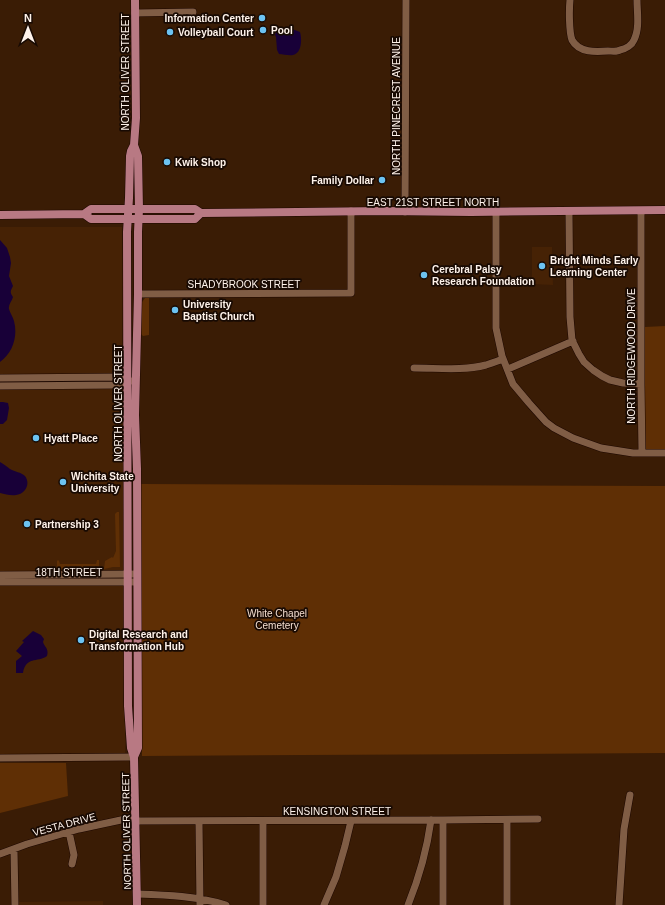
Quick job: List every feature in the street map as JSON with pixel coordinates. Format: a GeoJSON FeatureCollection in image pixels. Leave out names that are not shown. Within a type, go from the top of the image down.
{"type":"FeatureCollection","features":[{"type":"Feature","properties":{"kind":"main road","name":"NORTH OLIVER STREET"},"geometry":{"type":"LineString","coordinates":[[133,578],[139,209],[138,156],[134,145],[136,110],[135,0]]}},
{"type":"Feature","properties":{"kind":"main road","name":"NORTH OLIVER STREET"},"geometry":{"type":"LineString","coordinates":[[134,145],[130,156],[127,232],[128,381],[138,748],[134,757],[137,905]]}},
{"type":"Feature","properties":{"kind":"main road","name":"EAST 21ST STREET NORTH"},"geometry":{"type":"LineString","coordinates":[[84,214],[90,209],[195,209],[201,213],[351,211],[569,212],[665,210]]}},
{"type":"Feature","properties":{"kind":"main road","name":"EAST 21ST STREET NORTH"},"geometry":{"type":"LineString","coordinates":[[0,215],[84,214],[91,219],[195,219],[201,213]]}},
{"type":"Feature","properties":{"kind":"street","name":"NORTH PINECREST AVENUE"},"geometry":{"type":"LineString","coordinates":[[405,212],[406,0]]}},
{"type":"Feature","properties":{"kind":"street"},"geometry":{"type":"LineString","coordinates":[[570,0],[571,31],[573,40],[578,46],[586,50],[596,52],[619,51],[628,47],[634,40],[637,25],[637,0]]}},
{"type":"Feature","properties":{"kind":"street"},"geometry":{"type":"LineString","coordinates":[[135,13],[193,12]]}},
{"type":"Feature","properties":{"kind":"street","name":"SHADYBROOK STREET"},"geometry":{"type":"LineString","coordinates":[[138,294],[351,293],[351,211]]}},
{"type":"Feature","properties":{"kind":"street","name":"NORTH RIDGEWOOD DRIVE"},"geometry":{"type":"LineString","coordinates":[[641,211],[640,384],[642,453]]}},
{"type":"Feature","properties":{"kind":"street"},"geometry":{"type":"LineString","coordinates":[[496,212],[496,328],[503,359],[513,384],[546,422],[573,438],[601,448],[633,453],[665,453]]}},
{"type":"Feature","properties":{"kind":"street"},"geometry":{"type":"LineString","coordinates":[[569,212],[570,317],[573,341],[584,362],[602,376],[610,380],[623,383],[640,384]]}},
{"type":"Feature","properties":{"kind":"street"},"geometry":{"type":"LineString","coordinates":[[508,369],[573,341]]}},
{"type":"Feature","properties":{"kind":"street"},"geometry":{"type":"LineString","coordinates":[[414,368],[469,368],[503,359]]}},
{"type":"Feature","properties":{"kind":"street"},"geometry":{"type":"LineString","coordinates":[[0,378],[120,377],[128,381],[136,381]]}},
{"type":"Feature","properties":{"kind":"street"},"geometry":{"type":"LineString","coordinates":[[0,386],[120,385],[128,381]]}},
{"type":"Feature","properties":{"kind":"street","name":"18TH STREET"},"geometry":{"type":"LineString","coordinates":[[0,575],[133,578]]}},
{"type":"Feature","properties":{"kind":"street","name":"18TH STREET"},"geometry":{"type":"LineString","coordinates":[[0,582],[133,578]]}},
{"type":"Feature","properties":{"kind":"street"},"geometry":{"type":"LineString","coordinates":[[0,758],[134,757]]}},
{"type":"Feature","properties":{"kind":"street"},"geometry":{"type":"LineString","coordinates":[[619,905],[624,829],[630,795]]}},
{"type":"Feature","properties":{"kind":"street","name":"KENSINGTON STREET"},"geometry":{"type":"LineString","coordinates":[[135,819],[199,821],[538,819]]}},
{"type":"Feature","properties":{"kind":"street","name":"VESTA DRIVE"},"geometry":{"type":"LineString","coordinates":[[0,854],[69,832],[135,819]]}},
{"type":"Feature","properties":{"kind":"street"},"geometry":{"type":"LineString","coordinates":[[408,905],[424,855],[431,820]]}},
{"type":"Feature","properties":{"kind":"street"},"geometry":{"type":"LineString","coordinates":[[443,820],[443,905]]}},
{"type":"Feature","properties":{"kind":"street"},"geometry":{"type":"LineString","coordinates":[[507,820],[507,905]]}},
{"type":"Feature","properties":{"kind":"street"},"geometry":{"type":"LineString","coordinates":[[199,821],[200,902]]}},
{"type":"Feature","properties":{"kind":"street"},"geometry":{"type":"LineString","coordinates":[[263,821],[263,905]]}},
{"type":"Feature","properties":{"kind":"street"},"geometry":{"type":"LineString","coordinates":[[324,905],[336,877],[351,821]]}},
{"type":"Feature","properties":{"kind":"street"},"geometry":{"type":"LineString","coordinates":[[69,832],[74,856],[72,864]]}},
{"type":"Feature","properties":{"kind":"street"},"geometry":{"type":"LineString","coordinates":[[14,849],[15,905]]}},
{"type":"Feature","properties":{"kind":"street"},"geometry":{"type":"LineString","coordinates":[[137,894],[172,895],[200,902],[211,901],[226,905]]}},
{"type":"Feature","properties":{"kind":"shaded area"},"geometry":{"type":"Polygon","coordinates":[[[281,27],[300,32],[301,45],[296,54],[279,54],[275,35],[281,27]]]}},
{"type":"Feature","properties":{"kind":"shaded area","name":"Wichita State University"},"geometry":{"type":"Polygon","coordinates":[[[0,227],[122,227],[125,644],[123,700],[125,753],[0,754],[0,227]]]}},
{"type":"Feature","properties":{"kind":"shaded area"},"geometry":{"type":"Polygon","coordinates":[[[0,240],[7,248],[11,263],[9,276],[13,286],[11,294],[13,297],[9,310],[14,321],[15,338],[8,354],[0,362],[0,240]]]}},
{"type":"Feature","properties":{"kind":"shaded area","name":"Bright Minds Early Learning Center"},"geometry":{"type":"Polygon","coordinates":[[[532,247],[552,247],[553,285],[532,284],[532,247]]]}},
{"type":"Feature","properties":{"kind":"shaded area"},"geometry":{"type":"Polygon","coordinates":[[[0,402],[8,403],[9,408],[7,420],[3,424],[0,424],[0,402]]]}},
{"type":"Feature","properties":{"kind":"shaded area"},"geometry":{"type":"Polygon","coordinates":[[[0,462],[10,469],[25,476],[27,479],[27,485],[22,493],[8,495],[0,493],[0,462]]]}},
{"type":"Feature","properties":{"kind":"shaded area"},"geometry":{"type":"Polygon","coordinates":[[[33,631],[41,635],[44,639],[43,642],[47,650],[47,656],[29,662],[24,668],[23,673],[16,673],[16,661],[22,656],[16,651],[24,642],[22,641],[33,631]]]}},
{"type":"Feature","properties":{"kind":"shaded area"},"geometry":{"type":"Polygon","coordinates":[[[103,901],[103,905],[17,905],[17,902],[103,901]]]}},
{"type":"Feature","properties":{"kind":"green space"},"geometry":{"type":"Polygon","coordinates":[[[149,297],[149,335],[143,336],[141,334],[142,302],[145,298],[149,297]]]}},
{"type":"Feature","properties":{"kind":"green space"},"geometry":{"type":"Polygon","coordinates":[[[665,326],[665,449],[646,449],[644,446],[645,327],[665,326]]]}},
{"type":"Feature","properties":{"kind":"green space","name":"White Chapel Cemetery"},"geometry":{"type":"Polygon","coordinates":[[[140,484],[665,486],[665,753],[142,756],[140,484]]]}},
{"type":"Feature","properties":{"kind":"green space"},"geometry":{"type":"Polygon","coordinates":[[[119,512],[120,567],[104,569],[105,561],[112,557],[113,558],[116,551],[115,514],[119,512]]]}},
{"type":"Feature","properties":{"kind":"green space"},"geometry":{"type":"Polygon","coordinates":[[[58,560],[60,564],[96,564],[97,560],[99,560],[99,569],[58,569],[58,560]]]}},
{"type":"Feature","properties":{"kind":"green space"},"geometry":{"type":"Polygon","coordinates":[[[0,763],[66,763],[68,796],[0,813],[0,763]]]}},
{"type":"Feature","properties":{"kind":"place","name":"Information Center"},"geometry":{"type":"Point","coordinates":[262,18]}},
{"type":"Feature","properties":{"kind":"place","name":"Pool"},"geometry":{"type":"Point","coordinates":[263,30]}},
{"type":"Feature","properties":{"kind":"place","name":"Volleyball Court"},"geometry":{"type":"Point","coordinates":[170,32]}},
{"type":"Feature","properties":{"kind":"place","name":"Kwik Shop"},"geometry":{"type":"Point","coordinates":[167,162]}},
{"type":"Feature","properties":{"kind":"place","name":"Family Dollar"},"geometry":{"type":"Point","coordinates":[382,180]}},
{"type":"Feature","properties":{"kind":"place","name":"Bright Minds Early Learning Center"},"geometry":{"type":"Point","coordinates":[542,266]}},
{"type":"Feature","properties":{"kind":"place","name":"Cerebral Palsy Research Foundation"},"geometry":{"type":"Point","coordinates":[424,275]}},
{"type":"Feature","properties":{"kind":"place","name":"University Baptist Church"},"geometry":{"type":"Point","coordinates":[175,310]}},
{"type":"Feature","properties":{"kind":"place","name":"Hyatt Place"},"geometry":{"type":"Point","coordinates":[36,438]}},
{"type":"Feature","properties":{"kind":"place","name":"Wichita State University"},"geometry":{"type":"Point","coordinates":[63,482]}},
{"type":"Feature","properties":{"kind":"place","name":"Partnership 3"},"geometry":{"type":"Point","coordinates":[27,524]}},
{"type":"Feature","properties":{"kind":"place","name":"Digital Research and Transformation Hub"},"geometry":{"type":"Point","coordinates":[81,640]}}]}
